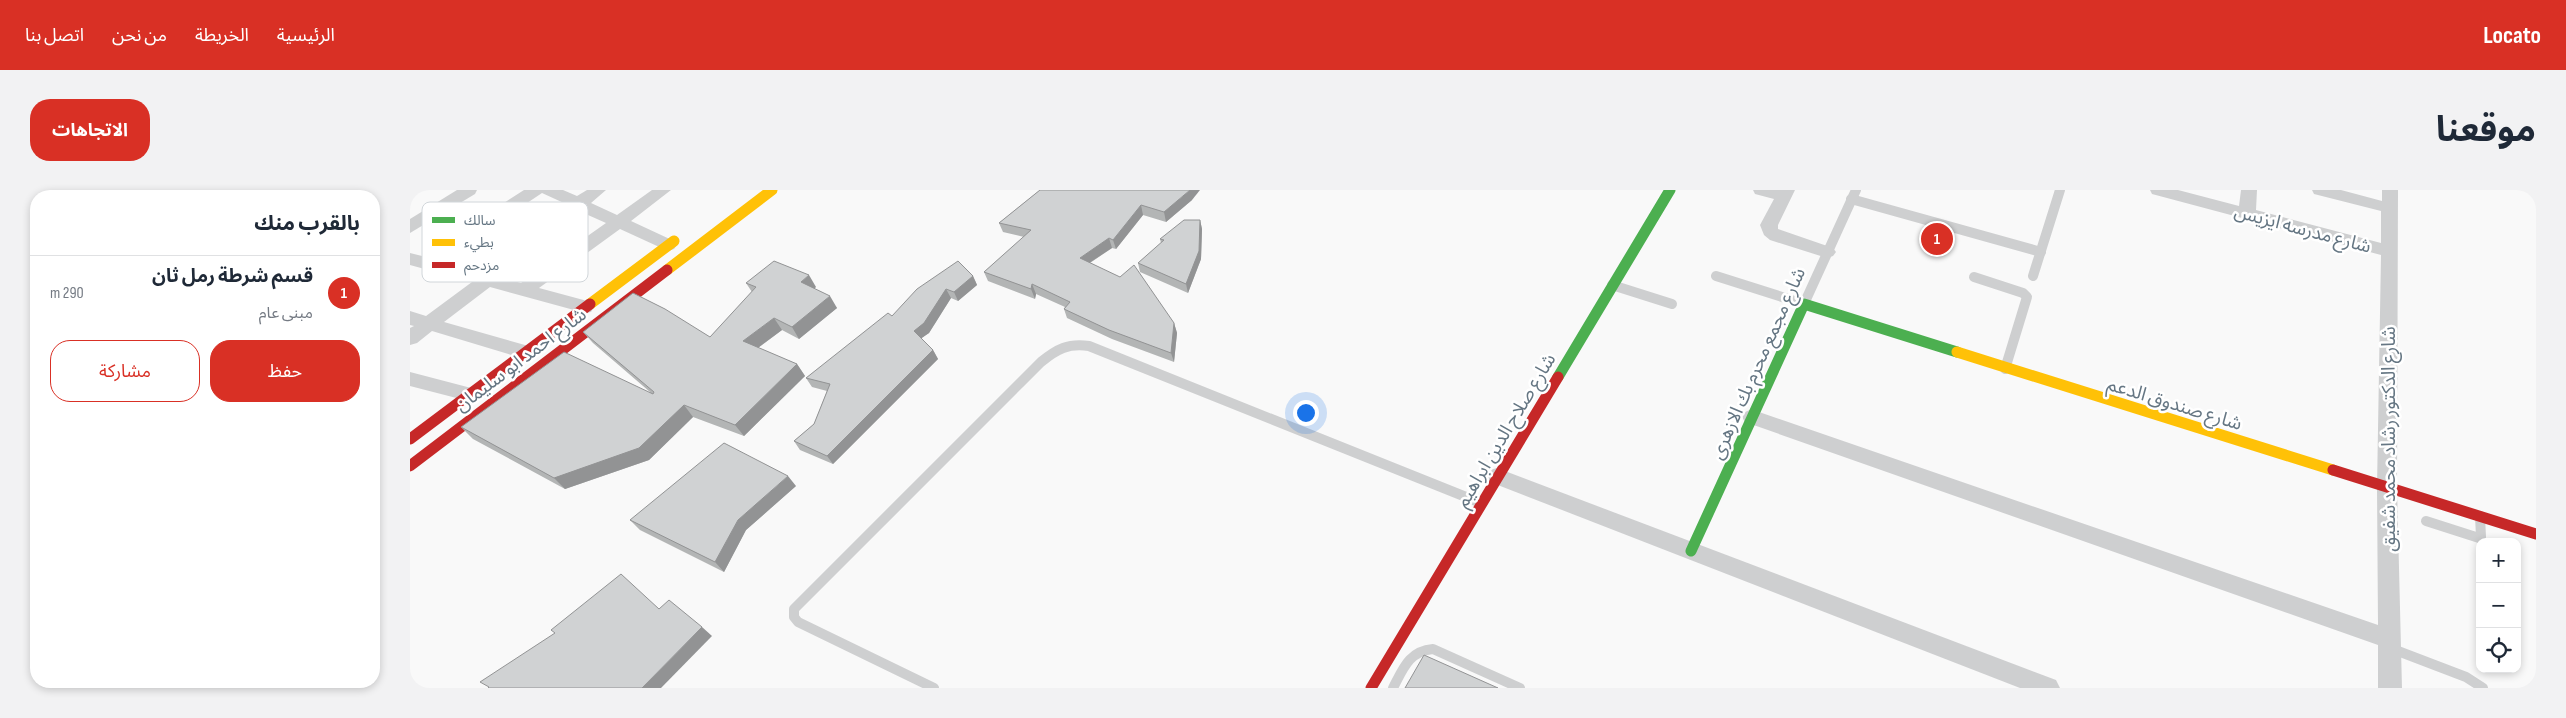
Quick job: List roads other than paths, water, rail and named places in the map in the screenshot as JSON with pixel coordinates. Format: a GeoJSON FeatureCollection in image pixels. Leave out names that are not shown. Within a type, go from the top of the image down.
{"type":"FeatureCollection","features":[{"type":"Feature","properties":{"kind":"street"},"geometry":{"type":"LineString","coordinates":[[449,202],[469,190]]}},
{"type":"Feature","properties":{"kind":"street"},"geometry":{"type":"LineString","coordinates":[[516,202],[536,190]]}},
{"type":"Feature","properties":{"kind":"street"},"geometry":{"type":"LineString","coordinates":[[550,190],[577,202]]}},
{"type":"Feature","properties":{"kind":"street"},"geometry":{"type":"LineString","coordinates":[[580,202],[598,190]]}},
{"type":"Feature","properties":{"kind":"street"},"geometry":{"type":"LineString","coordinates":[[588,244],[663,190]]}},
{"type":"Feature","properties":{"kind":"street","name":"شارع احمد ابو سليمان"},"geometry":{"type":"LineString","coordinates":[[410,466],[772,190]]}},
{"type":"Feature","properties":{"kind":"street","name":"شارع صلاح الدين ابراهيم"},"geometry":{"type":"LineString","coordinates":[[1371,688],[1670,190]]}},
{"type":"Feature","properties":{"kind":"street"},"geometry":{"type":"LineString","coordinates":[[1761,190],[1785,193],[1769,225],[1770,231],[1776,236],[1827,252]]}},
{"type":"Feature","properties":{"kind":"street","name":"شارع مدرسه ايزيس"},"geometry":{"type":"LineString","coordinates":[[2158,190],[2389,250]]}},
{"type":"Feature","properties":{"kind":"street"},"geometry":{"type":"LineString","coordinates":[[2247,213],[2249,190]]}},
{"type":"Feature","properties":{"kind":"street"},"geometry":{"type":"LineString","coordinates":[[2320,190],[2389,199]]}},
{"type":"Feature","properties":{"kind":"street","name":"شارع الدكتور رشاد محمد شفيق"},"geometry":{"type":"LineString","coordinates":[[2389,199],[2387,487],[2390,688]]}},
{"type":"Feature","properties":{"kind":"street"},"geometry":{"type":"LineString","coordinates":[[588,207],[668,245]]}},
{"type":"Feature","properties":{"kind":"street"},"geometry":{"type":"LineString","coordinates":[[410,226],[422,219]]}},
{"type":"Feature","properties":{"kind":"street","name":"شارع احمد ابو سليمان"},"geometry":{"type":"LineString","coordinates":[[410,439],[684,234]]}},
{"type":"Feature","properties":{"kind":"street"},"geometry":{"type":"LineString","coordinates":[[410,338],[475,282]]}},
{"type":"Feature","properties":{"kind":"street"},"geometry":{"type":"LineString","coordinates":[[495,282],[585,307]]}},
{"type":"Feature","properties":{"kind":"street"},"geometry":{"type":"LineString","coordinates":[[524,290],[535,282]]}},
{"type":"Feature","properties":{"kind":"street","name":"شارع صندوق الدعم"},"geometry":{"type":"LineString","coordinates":[[1804,304],[2005,369],[2536,534]]}},
{"type":"Feature","properties":{"kind":"street","name":"شارع مجمع محرم بك الازهرى"},"geometry":{"type":"LineString","coordinates":[[1691,551],[1804,304]]}},
{"type":"Feature","properties":{"kind":"street"},"geometry":{"type":"LineString","coordinates":[[410,318],[525,352]]}},
{"type":"Feature","properties":{"kind":"street"},"geometry":{"type":"LineString","coordinates":[[410,379],[468,394]]}},
{"type":"Feature","properties":{"kind":"street"},"geometry":{"type":"LineString","coordinates":[[1752,417],[2389,643]]}},
{"type":"Feature","properties":{"kind":"street"},"geometry":{"type":"LineString","coordinates":[[433,421],[452,433]]}},
{"type":"Feature","properties":{"kind":"street"},"geometry":{"type":"LineString","coordinates":[[1497,476],[2048,688]]}},
{"type":"Feature","properties":{"kind":"lane","name":"شارع مجمع محرم بك الازهرى"},"geometry":{"type":"LineString","coordinates":[[1804,304],[1856,190]]}},
{"type":"Feature","properties":{"kind":"lane"},"geometry":{"type":"LineString","coordinates":[[2033,276],[2060,190]]}},
{"type":"Feature","properties":{"kind":"lane"},"geometry":{"type":"LineString","coordinates":[[1851,199],[2041,252]]}},
{"type":"Feature","properties":{"kind":"lane"},"geometry":{"type":"LineString","coordinates":[[1716,276],[1804,304]]}},
{"type":"Feature","properties":{"kind":"lane"},"geometry":{"type":"LineString","coordinates":[[1974,277],[2023,293],[2027,297],[2005,369]]}},
{"type":"Feature","properties":{"kind":"lane"},"geometry":{"type":"LineString","coordinates":[[1612,284],[1672,304]]}},
{"type":"Feature","properties":{"kind":"lane"},"geometry":{"type":"LineString","coordinates":[[934,688],[798,622],[794,617],[794,608],[1042,362],[1060,347],[1073,343],[1089,346],[1481,502]]}},
{"type":"Feature","properties":{"kind":"lane"},"geometry":{"type":"LineString","coordinates":[[2426,522],[2478,538],[2481,537],[2480,516]]}},
{"type":"Feature","properties":{"kind":"lane"},"geometry":{"type":"LineString","coordinates":[[2389,643],[2466,677],[2483,688]]}},
{"type":"Feature","properties":{"kind":"lane"},"geometry":{"type":"LineString","coordinates":[[1393,688],[1412,654],[1421,649],[1433,649],[1520,688]]}},
{"type":"Feature","properties":{"kind":"place","name":"قسم شرطة رمل ثان"},"geometry":{"type":"Point","coordinates":[1937,239]}}]}
